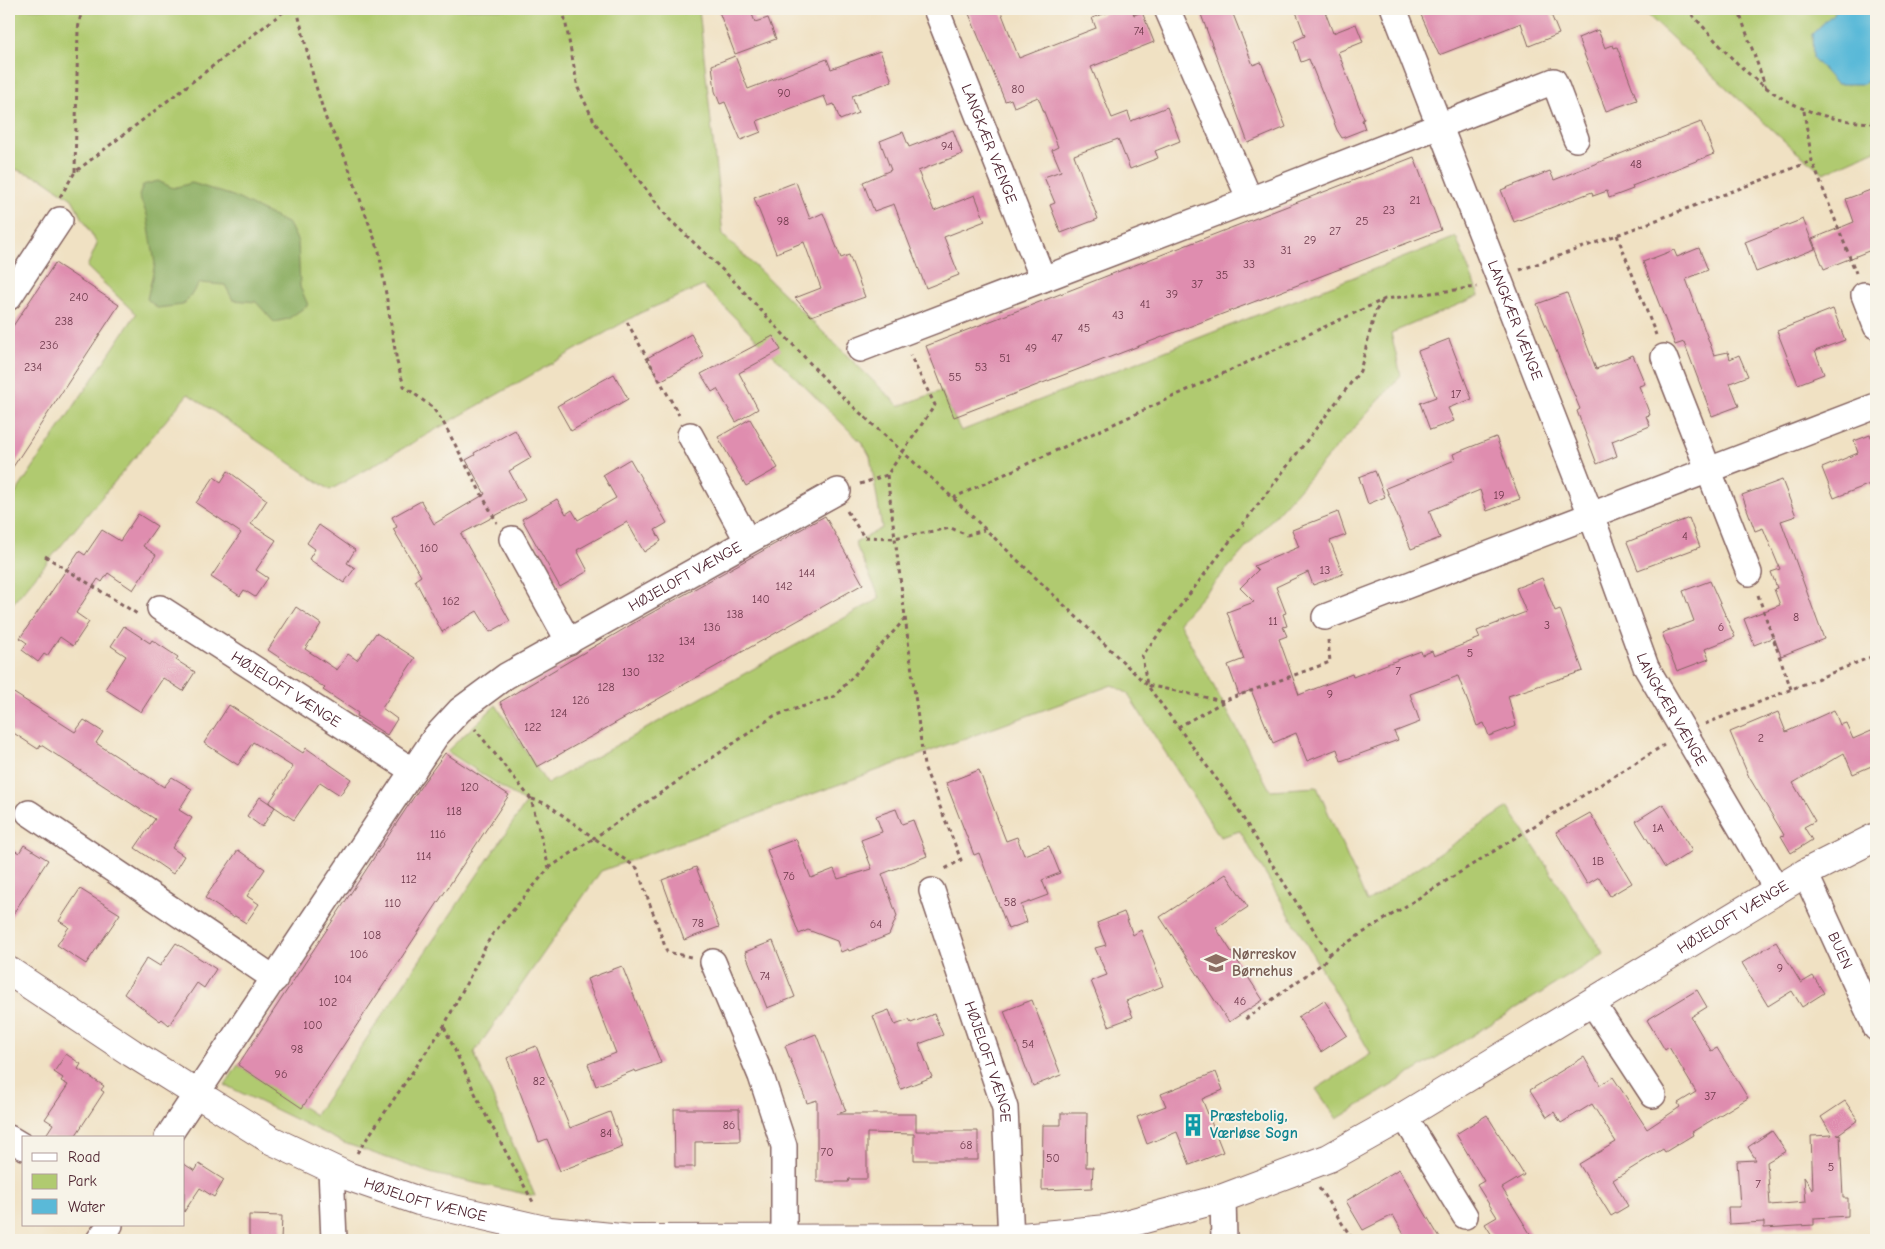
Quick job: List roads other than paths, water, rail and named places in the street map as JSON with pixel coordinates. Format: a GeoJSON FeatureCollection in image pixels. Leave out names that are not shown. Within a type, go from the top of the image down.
{"type":"FeatureCollection","features":[{"type":"Feature","properties":{"kind":"street","name":"LANGKÆR VÆNGE"},"geometry":{"type":"LineString","coordinates":[[936,9],[1043,280]]}},
{"type":"Feature","properties":{"kind":"street"},"geometry":{"type":"LineString","coordinates":[[1167,9],[1250,200]]}},
{"type":"Feature","properties":{"kind":"street","name":"LANGKÆR VÆNGE"},"geometry":{"type":"LineString","coordinates":[[1394,9],[1500,277],[1591,515],[1646,667],[1777,890]]}},
{"type":"Feature","properties":{"kind":"street"},"geometry":{"type":"LineString","coordinates":[[860,349],[1043,280],[1554,81],[1576,139]]}},
{"type":"Feature","properties":{"kind":"street"},"geometry":{"type":"LineString","coordinates":[[9,297],[60,220]]}},
{"type":"Feature","properties":{"kind":"street"},"geometry":{"type":"LineString","coordinates":[[1864,295],[1876,326]]}},
{"type":"Feature","properties":{"kind":"street"},"geometry":{"type":"LineString","coordinates":[[1664,357],[1750,573]]}},
{"type":"Feature","properties":{"kind":"street"},"geometry":{"type":"LineString","coordinates":[[1325,617],[1876,406]]}},
{"type":"Feature","properties":{"kind":"street","name":"HØJELOFT VÆNGE"},"geometry":{"type":"LineString","coordinates":[[690,435],[747,540]]}},
{"type":"Feature","properties":{"kind":"street","name":"HØJELOFT VÆNGE"},"geometry":{"type":"LineString","coordinates":[[168,1136],[275,979],[412,771],[436,736],[460,710],[506,676],[838,491]]}},
{"type":"Feature","properties":{"kind":"street"},"geometry":{"type":"LineString","coordinates":[[512,539],[569,642]]}},
{"type":"Feature","properties":{"kind":"street","name":"HØJELOFT VÆNGE"},"geometry":{"type":"LineString","coordinates":[[160,608],[412,771]]}},
{"type":"Feature","properties":{"kind":"street"},"geometry":{"type":"LineString","coordinates":[[29,813],[275,979]]}},
{"type":"Feature","properties":{"kind":"street","name":"HØJELOFT VÆNGE"},"geometry":{"type":"LineString","coordinates":[[9,971],[271,1140],[339,1173],[419,1201],[549,1236],[632,1239],[784,1240],[1011,1239],[1107,1229],[1223,1198],[1305,1168],[1404,1116],[1805,873],[1876,837]]}},
{"type":"Feature","properties":{"kind":"street","name":"BUEN"},"geometry":{"type":"LineString","coordinates":[[1805,873],[1876,1028]]}},
{"type":"Feature","properties":{"kind":"street","name":"HØJELOFT VÆNGE"},"geometry":{"type":"LineString","coordinates":[[932,892],[1005,1108],[1011,1239]]}},
{"type":"Feature","properties":{"kind":"street"},"geometry":{"type":"LineString","coordinates":[[713,962],[761,1076],[784,1146],[784,1240]]}},
{"type":"Feature","properties":{"kind":"street"},"geometry":{"type":"LineString","coordinates":[[1592,1002],[1653,1095]]}},
{"type":"Feature","properties":{"kind":"street"},"geometry":{"type":"LineString","coordinates":[[1404,1116],[1465,1216]]}},
{"type":"Feature","properties":{"kind":"street"},"geometry":{"type":"LineString","coordinates":[[9,1138],[22,1146]]}},
{"type":"Feature","properties":{"kind":"street"},"geometry":{"type":"LineString","coordinates":[[334,1240],[339,1173]]}},
{"type":"Feature","properties":{"kind":"street"},"geometry":{"type":"LineString","coordinates":[[1223,1198],[1224,1240]]}},
{"type":"Feature","properties":{"kind":"street"},"geometry":{"type":"LineString","coordinates":[[100,1240],[109,1226]]}},
{"type":"Feature","properties":{"kind":"water"},"geometry":{"type":"Polygon","coordinates":[[[1838,9],[1876,9],[1876,77],[1863,84],[1836,84],[1813,58],[1812,34],[1838,9]]]}},
{"type":"Feature","properties":{"kind":"place","name":"Nørreskov Børnehus"},"geometry":{"type":"Point","coordinates":[1216,963]}},
{"type":"Feature","properties":{"kind":"place","name":"Præstebolig, Værløse Sogn"},"geometry":{"type":"Point","coordinates":[1193,1125]}}]}
